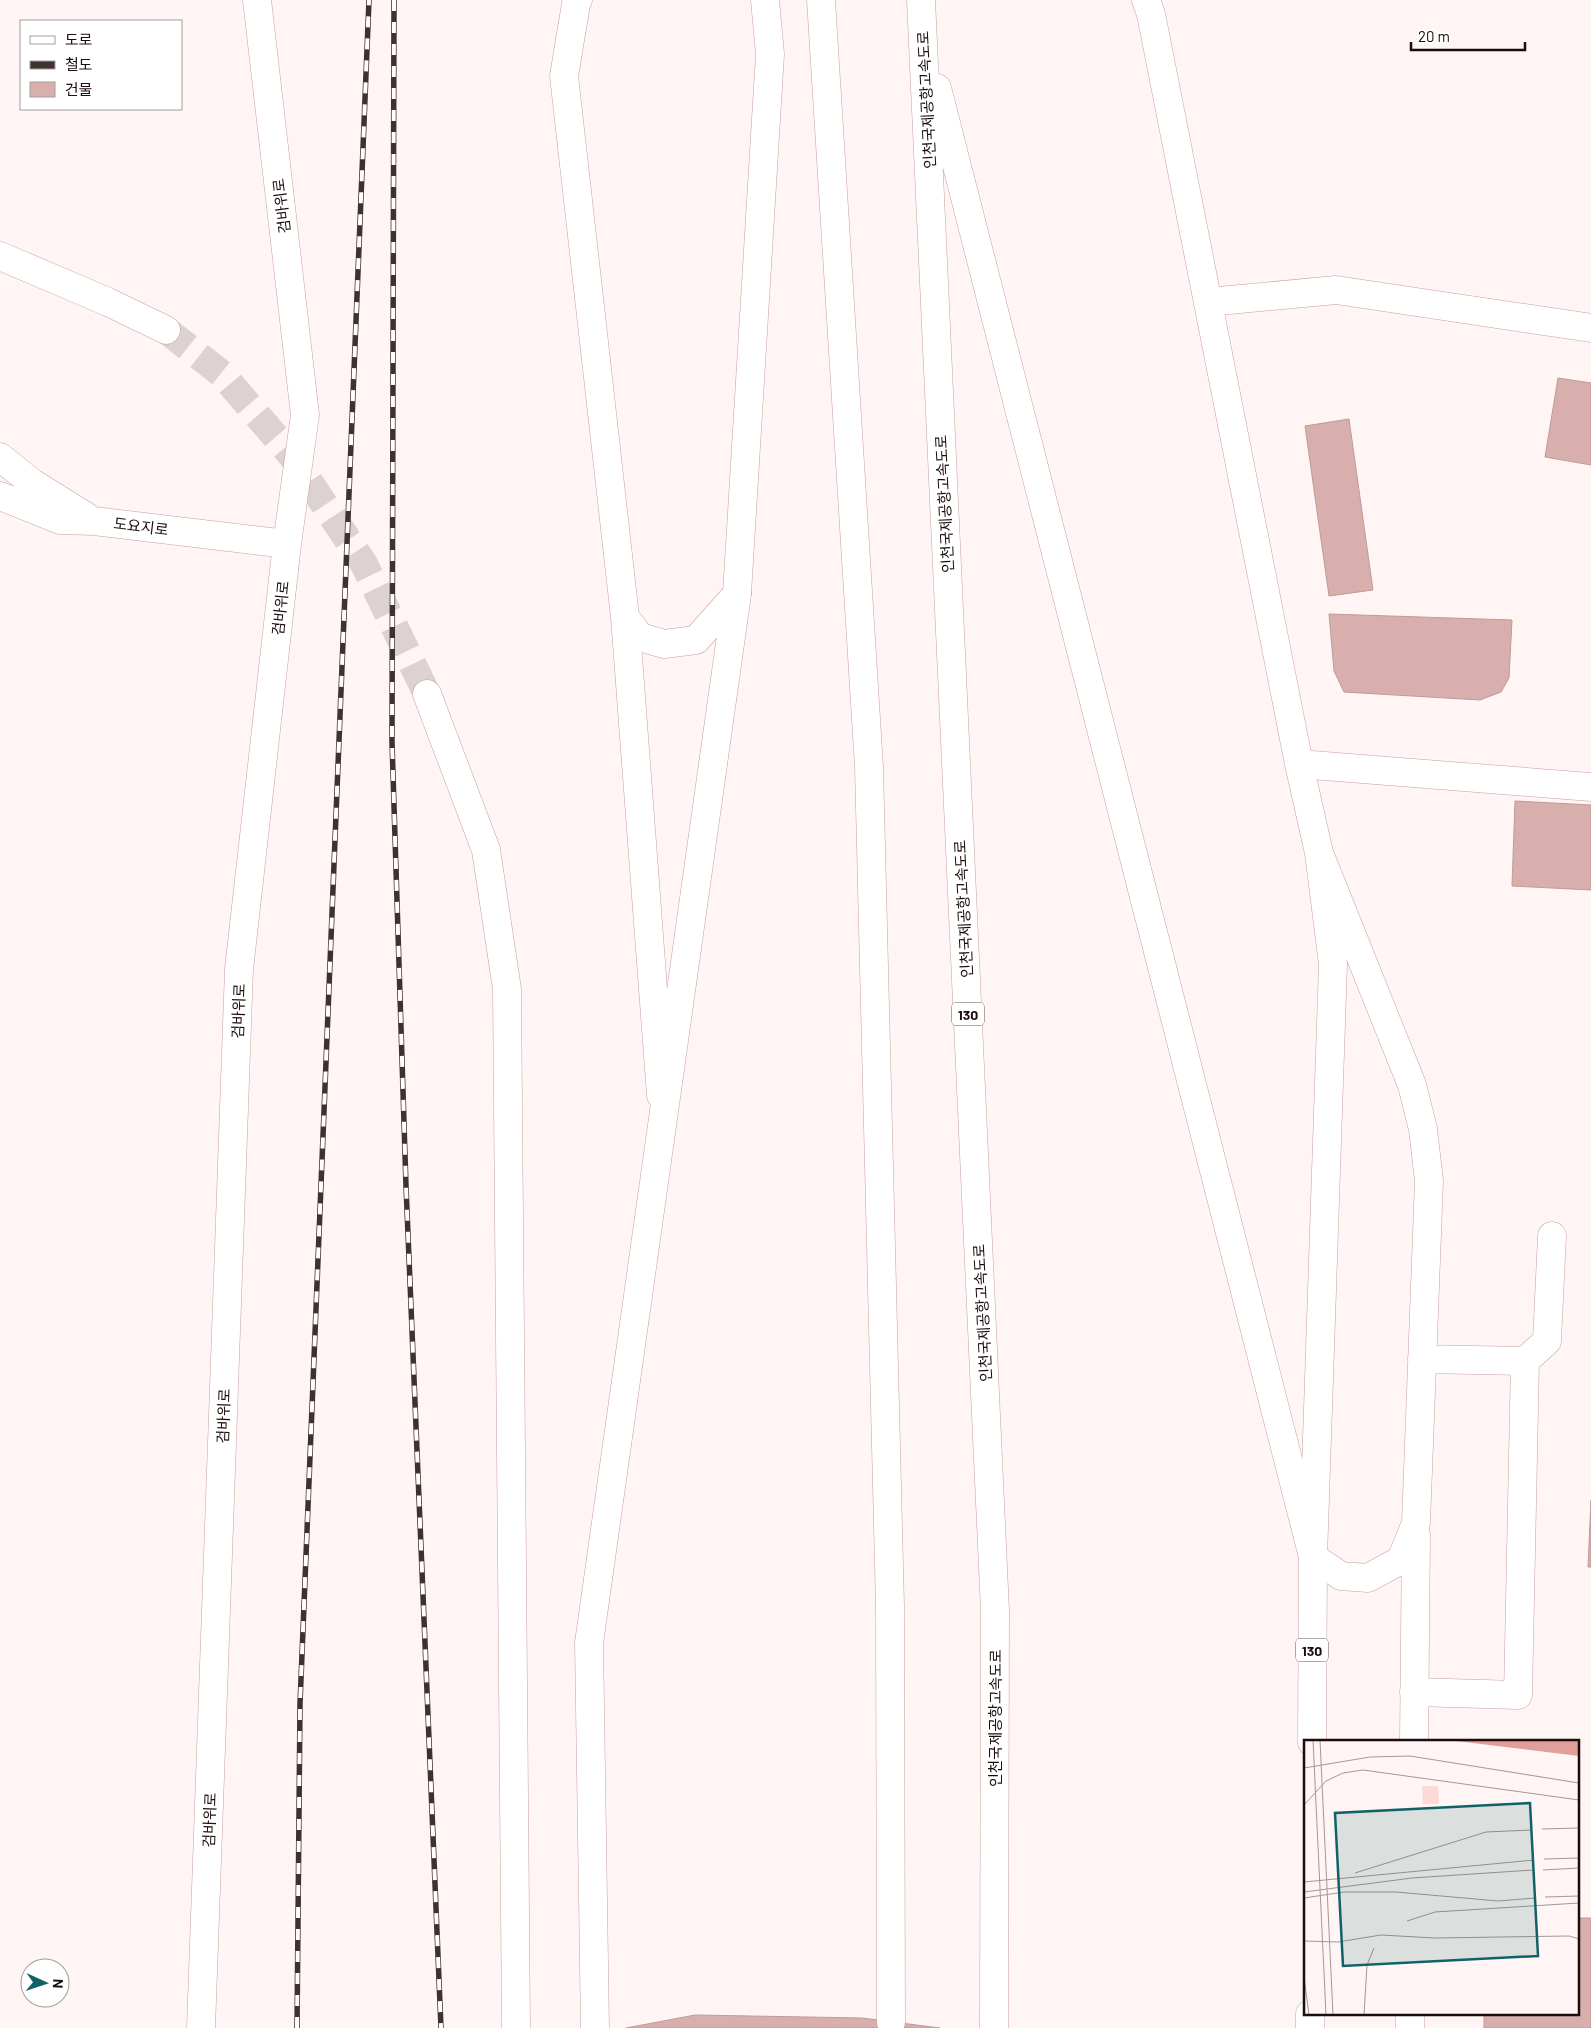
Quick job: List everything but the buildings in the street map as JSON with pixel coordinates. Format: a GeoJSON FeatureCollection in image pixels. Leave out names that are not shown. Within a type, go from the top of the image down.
{"type":"FeatureCollection","features":[{"type":"Feature","properties":{"kind":"main road","name":"검바위로"},"geometry":{"type":"LineString","coordinates":[[201,2028],[239,969],[287,544],[305,415],[257,0]]}},
{"type":"Feature","properties":{"kind":"main road"},"geometry":{"type":"LineString","coordinates":[[578,0],[564,76],[625,618],[663,1123]]}},
{"type":"Feature","properties":{"kind":"main road"},"geometry":{"type":"LineString","coordinates":[[596,2028],[589,1643],[737,594],[770,54],[765,0]]}},
{"type":"Feature","properties":{"kind":"main road"},"geometry":{"type":"LineString","coordinates":[[821,0],[869,768],[890,1606],[891,2022]]}},
{"type":"Feature","properties":{"kind":"main road","name":"인천국제공항고속도로"},"geometry":{"type":"LineString","coordinates":[[921,0],[995,1611],[994,2028]]}},
{"type":"Feature","properties":{"kind":"main road"},"geometry":{"type":"LineString","coordinates":[[1146,0],[1299,764],[1320,853],[1333,964],[1313,1557],[1341,1576],[1368,1578],[1401,1560],[1416,1523]]}},
{"type":"Feature","properties":{"kind":"main road","name":"130"},"geometry":{"type":"LineString","coordinates":[[923,32],[1313,1557],[1312,1740]]}},
{"type":"Feature","properties":{"kind":"main road"},"geometry":{"type":"LineString","coordinates":[[0,256],[108,302],[166,330]]}},
{"type":"Feature","properties":{"kind":"main road"},"geometry":{"type":"LineString","coordinates":[[1208,302],[1336,290],[1591,328]]}},
{"type":"Feature","properties":{"kind":"main road"},"geometry":{"type":"LineString","coordinates":[[0,457],[31,482],[94,520]]}},
{"type":"Feature","properties":{"kind":"main road","name":"도요지로"},"geometry":{"type":"LineString","coordinates":[[0,496],[60,520],[94,520],[287,544]]}},
{"type":"Feature","properties":{"kind":"main road"},"geometry":{"type":"LineString","coordinates":[[625,618],[640,638],[664,644],[696,640],[737,594]]}},
{"type":"Feature","properties":{"kind":"main road"},"geometry":{"type":"LineString","coordinates":[[427,694],[486,850],[507,989],[516,2028]]}},
{"type":"Feature","properties":{"kind":"main road"},"geometry":{"type":"LineString","coordinates":[[1299,764],[1591,787]]}},
{"type":"Feature","properties":{"kind":"main road"},"geometry":{"type":"LineString","coordinates":[[1320,853],[1412,1085],[1424,1129],[1429,1181],[1416,1523],[1414,1740]]}},
{"type":"Feature","properties":{"kind":"main road"},"geometry":{"type":"LineString","coordinates":[[1422,1359],[1525,1361],[1547,1341],[1552,1236]]}},
{"type":"Feature","properties":{"kind":"main road"},"geometry":{"type":"LineString","coordinates":[[1414,1692],[1518,1695],[1525,1361]]}},
{"type":"Feature","properties":{"kind":"tunnel"},"geometry":{"type":"LineString","coordinates":[[166,330],[222,374],[292,456],[364,564],[427,694]]}},
{"type":"Feature","properties":{"kind":"railway"},"geometry":{"type":"LineString","coordinates":[[297,2028],[300,1704],[369,0]]}},
{"type":"Feature","properties":{"kind":"railway"},"geometry":{"type":"LineString","coordinates":[[394,0],[392,742],[406,1186],[441,2028]]}}]}
